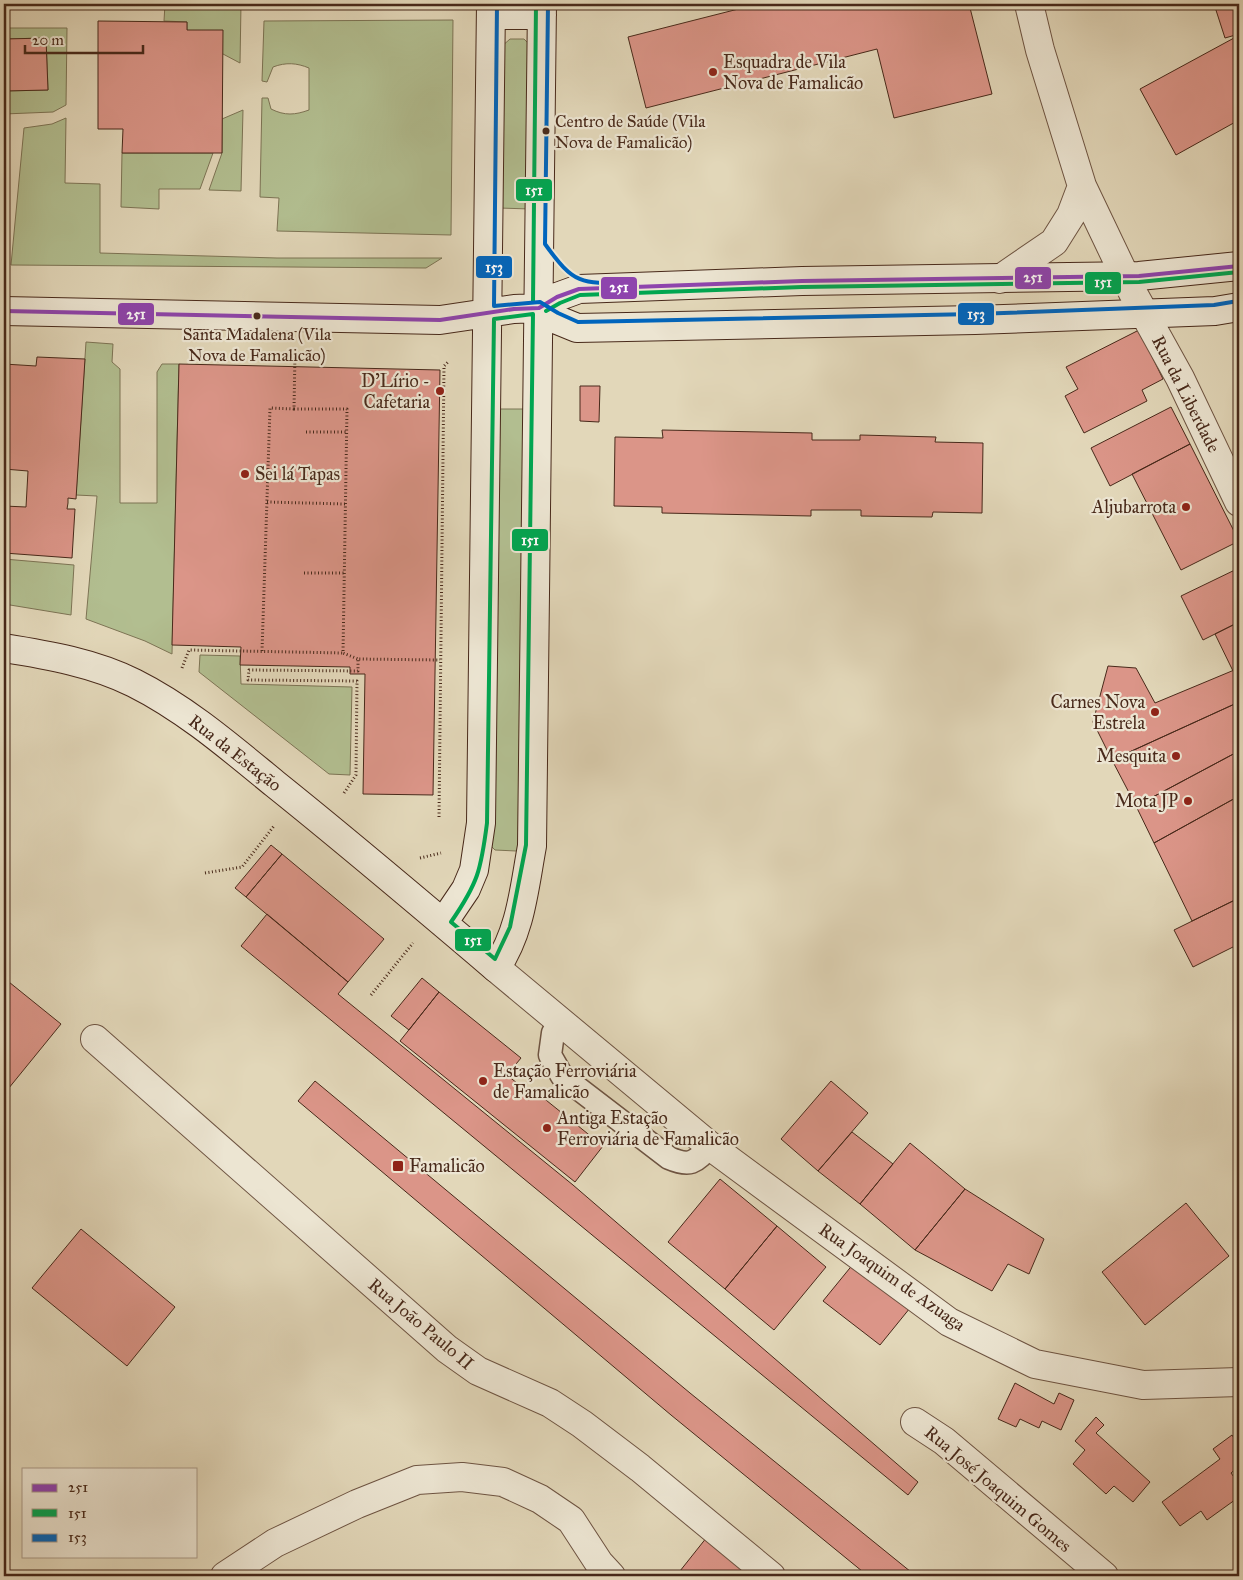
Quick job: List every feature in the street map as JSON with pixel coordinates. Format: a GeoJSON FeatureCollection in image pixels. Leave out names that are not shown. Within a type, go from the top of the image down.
{"type":"FeatureCollection","features":[{"type":"Feature","properties":{"kind":"street","name":"Rua da Liberdade"},"geometry":{"type":"LineString","coordinates":[[1029,4],[1040,50],[1082,186],[1132,276],[1144,314],[1180,378],[1239,502]]}},
{"type":"Feature","properties":{"kind":"street"},"geometry":{"type":"LineString","coordinates":[[439,919],[466,889],[474,870],[481,823],[514,310],[491,9],[542,10],[540,246],[514,310],[540,360],[532,846],[516,930],[508,949],[496,968]]}},
{"type":"Feature","properties":{"kind":"street"},"geometry":{"type":"LineString","coordinates":[[1000,279],[1054,242],[1071,215],[1082,186]]}},
{"type":"Feature","properties":{"kind":"street"},"geometry":{"type":"LineString","coordinates":[[540,246],[559,276],[579,289]]}},
{"type":"Feature","properties":{"kind":"street"},"geometry":{"type":"LineString","coordinates":[[4,312],[435,320],[514,310],[579,289],[802,281],[1132,276],[1239,266]]}},
{"type":"Feature","properties":{"kind":"street"},"geometry":{"type":"LineString","coordinates":[[514,310],[555,319],[578,328],[975,320],[1215,311],[1239,308]]}},
{"type":"Feature","properties":{"kind":"street"},"geometry":{"type":"LineString","coordinates":[[540,360],[554,342],[578,328]]}},
{"type":"Feature","properties":{"kind":"street","name":"Rua da Estação"},"geometry":{"type":"LineString","coordinates":[[4,648],[51,656],[88,666],[134,683],[170,704],[229,746],[370,860],[559,1022]]}},
{"type":"Feature","properties":{"kind":"street","name":"Rua Joaquim de Azuaga"},"geometry":{"type":"LineString","coordinates":[[559,1022],[710,1146],[949,1322],[1035,1364],[1143,1385],[1239,1382]]}},
{"type":"Feature","properties":{"kind":"street","name":"Rua João Paulo II"},"geometry":{"type":"LineString","coordinates":[[95,1039],[447,1349],[478,1371],[550,1403],[582,1424],[640,1468],[771,1576]]}},
{"type":"Feature","properties":{"kind":"street","name":"Rua José Joaquim Gomes"},"geometry":{"type":"LineString","coordinates":[[915,1422],[944,1441],[1104,1576]]}},
{"type":"Feature","properties":{"kind":"street"},"geometry":{"type":"LineString","coordinates":[[226,1576],[275,1544],[358,1504],[417,1480],[462,1478],[503,1482],[540,1499],[571,1520],[599,1563],[610,1576]]}},
{"type":"Feature","properties":{"kind":"lane"},"geometry":{"type":"LineString","coordinates":[[559,1022],[552,1033],[550,1055],[562,1076],[668,1158],[680,1163],[690,1163],[699,1158],[710,1146]]}},
{"type":"Feature","properties":{"kind":"path"},"geometry":{"type":"LineString","coordinates":[[294,409],[295,353]]}},
{"type":"Feature","properties":{"kind":"path"},"geometry":{"type":"LineString","coordinates":[[439,817],[444,366],[449,361]]}},
{"type":"Feature","properties":{"kind":"path"},"geometry":{"type":"LineString","coordinates":[[262,651],[270,408],[347,409],[343,653]]}},
{"type":"Feature","properties":{"kind":"path"},"geometry":{"type":"LineString","coordinates":[[306,432],[346,432]]}},
{"type":"Feature","properties":{"kind":"path"},"geometry":{"type":"LineString","coordinates":[[267,502],[345,504]]}},
{"type":"Feature","properties":{"kind":"path"},"geometry":{"type":"LineString","coordinates":[[304,573],[344,573]]}},
{"type":"Feature","properties":{"kind":"path"},"geometry":{"type":"LineString","coordinates":[[182,668],[189,650],[343,653],[358,659],[440,660]]}},
{"type":"Feature","properties":{"kind":"path"},"geometry":{"type":"LineString","coordinates":[[344,793],[356,775],[357,681],[248,680],[249,670],[358,671],[358,659]]}},
{"type":"Feature","properties":{"kind":"path"},"geometry":{"type":"LineString","coordinates":[[205,873],[242,867],[278,822]]}},
{"type":"Feature","properties":{"kind":"path"},"geometry":{"type":"LineString","coordinates":[[371,995],[439,919]]}},
{"type":"Feature","properties":{"kind":"green space"},"geometry":{"type":"Polygon","coordinates":[[[165,4],[241,4],[240,63],[187,30],[187,22],[164,21],[165,4]]]}},
{"type":"Feature","properties":{"kind":"green space"},"geometry":{"type":"Polygon","coordinates":[[[453,20],[451,235],[277,231],[279,198],[260,197],[262,98],[268,98],[271,109],[281,113],[295,114],[309,110],[309,68],[291,64],[278,65],[273,67],[267,82],[262,81],[264,21],[453,20]]]}},
{"type":"Feature","properties":{"kind":"green space"},"geometry":{"type":"Polygon","coordinates":[[[4,28],[67,28],[66,105],[53,112],[4,114],[4,91],[48,90],[46,38],[4,39],[4,28]]]}},
{"type":"Feature","properties":{"kind":"green space"},"geometry":{"type":"Polygon","coordinates":[[[510,39],[524,39],[532,47],[530,209],[499,208],[501,47],[510,39]]]}},
{"type":"Feature","properties":{"kind":"green space"},"geometry":{"type":"Polygon","coordinates":[[[243,110],[241,191],[209,190],[222,153],[222,119],[243,110]]]}},
{"type":"Feature","properties":{"kind":"green space"},"geometry":{"type":"Polygon","coordinates":[[[66,118],[65,183],[100,184],[100,253],[277,258],[442,258],[426,268],[11,265],[24,128],[52,124],[66,118]]]}},
{"type":"Feature","properties":{"kind":"green space"},"geometry":{"type":"Polygon","coordinates":[[[122,153],[213,153],[200,189],[159,189],[159,209],[121,207],[122,153]]]}},
{"type":"Feature","properties":{"kind":"green space"},"geometry":{"type":"Polygon","coordinates":[[[86,342],[113,344],[112,362],[120,369],[120,503],[157,503],[157,372],[162,364],[179,364],[172,654],[145,641],[86,619],[97,496],[76,495],[86,342]]]}},
{"type":"Feature","properties":{"kind":"green space"},"geometry":{"type":"Polygon","coordinates":[[[496,409],[528,409],[521,848],[516,851],[495,850],[491,846],[496,409]]]}},
{"type":"Feature","properties":{"kind":"green space"},"geometry":{"type":"Polygon","coordinates":[[[4,559],[74,565],[71,615],[4,604],[4,559]]]}},
{"type":"Feature","properties":{"kind":"green space"},"geometry":{"type":"Polygon","coordinates":[[[200,655],[240,656],[241,684],[352,687],[350,775],[329,774],[199,672],[200,655]]]}},
{"type":"Feature","properties":{"kind":"building","name":"Esquadra de Vila Nova de Famalicão"},"geometry":{"type":"Polygon","coordinates":[[[758,4],[969,4],[992,94],[894,118],[877,49],[646,108],[628,37],[758,4]]]}},
{"type":"Feature","properties":{"kind":"building"},"geometry":{"type":"Polygon","coordinates":[[[1214,4],[1239,4],[1239,34],[1225,38],[1214,4]]]}},
{"type":"Feature","properties":{"kind":"building"},"geometry":{"type":"Polygon","coordinates":[[[98,21],[187,22],[187,30],[223,30],[222,153],[122,153],[123,129],[98,129],[98,21]]]}},
{"type":"Feature","properties":{"kind":"building"},"geometry":{"type":"Polygon","coordinates":[[[46,38],[48,90],[4,91],[4,39],[46,38]]]}},
{"type":"Feature","properties":{"kind":"building"},"geometry":{"type":"Polygon","coordinates":[[[1234,38],[1239,47],[1239,120],[1176,155],[1140,89],[1234,38]]]}},
{"type":"Feature","properties":{"kind":"building"},"geometry":{"type":"Polygon","coordinates":[[[1139,330],[1163,379],[1142,390],[1147,401],[1084,433],[1065,396],[1078,389],[1066,367],[1139,330]]]}},
{"type":"Feature","properties":{"kind":"building"},"geometry":{"type":"Polygon","coordinates":[[[37,357],[85,359],[76,499],[68,498],[67,509],[75,509],[72,558],[4,553],[4,506],[26,507],[28,471],[4,469],[4,364],[36,366],[37,357]]]}},
{"type":"Feature","properties":{"kind":"building"},"geometry":{"type":"Polygon","coordinates":[[[179,364],[440,370],[433,795],[363,794],[365,674],[350,674],[350,667],[240,665],[241,647],[172,645],[179,364]]]}},
{"type":"Feature","properties":{"kind":"building"},"geometry":{"type":"Polygon","coordinates":[[[580,386],[600,386],[599,422],[580,421],[580,386]]]}},
{"type":"Feature","properties":{"kind":"building"},"geometry":{"type":"Polygon","coordinates":[[[1171,407],[1190,444],[1110,486],[1091,448],[1171,407]]]}},
{"type":"Feature","properties":{"kind":"building"},"geometry":{"type":"Polygon","coordinates":[[[662,430],[812,433],[812,440],[860,440],[860,435],[936,437],[935,442],[983,443],[982,513],[933,512],[932,517],[861,516],[861,510],[811,510],[811,516],[662,513],[662,507],[614,506],[615,437],[663,438],[662,430]]]}},
{"type":"Feature","properties":{"kind":"building","name":"Aljubarrota"},"geometry":{"type":"Polygon","coordinates":[[[1190,444],[1239,541],[1181,570],[1132,474],[1190,444]]]}},
{"type":"Feature","properties":{"kind":"building"},"geometry":{"type":"Polygon","coordinates":[[[1239,568],[1239,622],[1203,640],[1181,596],[1239,568]]]}},
{"type":"Feature","properties":{"kind":"building"},"geometry":{"type":"Polygon","coordinates":[[[1239,622],[1239,668],[1233,671],[1215,634],[1239,622]]]}},
{"type":"Feature","properties":{"kind":"building","name":"Carnes Nova Estrela"},"geometry":{"type":"Polygon","coordinates":[[[1108,666],[1136,668],[1155,703],[1239,668],[1239,702],[1112,760],[1093,722],[1108,666]]]}},
{"type":"Feature","properties":{"kind":"building","name":"Mesquita"},"geometry":{"type":"Polygon","coordinates":[[[1239,702],[1239,751],[1136,806],[1112,760],[1239,702]]]}},
{"type":"Feature","properties":{"kind":"building","name":"Mota JP"},"geometry":{"type":"Polygon","coordinates":[[[1239,751],[1239,796],[1154,843],[1136,806],[1239,751]]]}},
{"type":"Feature","properties":{"kind":"building"},"geometry":{"type":"Polygon","coordinates":[[[1239,796],[1239,898],[1192,921],[1154,843],[1239,796]]]}},
{"type":"Feature","properties":{"kind":"building"},"geometry":{"type":"Polygon","coordinates":[[[271,845],[282,854],[246,897],[235,888],[271,845]]]}},
{"type":"Feature","properties":{"kind":"building"},"geometry":{"type":"Polygon","coordinates":[[[282,854],[384,939],[348,982],[246,897],[282,854]]]}},
{"type":"Feature","properties":{"kind":"building"},"geometry":{"type":"Polygon","coordinates":[[[1239,898],[1239,944],[1193,967],[1174,930],[1239,898]]]}},
{"type":"Feature","properties":{"kind":"building"},"geometry":{"type":"Polygon","coordinates":[[[267,914],[348,982],[338,994],[573,1185],[918,1482],[908,1495],[241,946],[267,914]]]}},
{"type":"Feature","properties":{"kind":"building"},"geometry":{"type":"Polygon","coordinates":[[[4,978],[61,1024],[4,1094],[4,978]]]}},
{"type":"Feature","properties":{"kind":"building"},"geometry":{"type":"Polygon","coordinates":[[[422,978],[439,992],[409,1030],[391,1016],[422,978]]]}},
{"type":"Feature","properties":{"kind":"building","name":"Estação Ferroviária de Famalicão"},"geometry":{"type":"Polygon","coordinates":[[[439,992],[521,1058],[507,1075],[528,1092],[531,1088],[603,1146],[575,1182],[400,1041],[439,992]]]}},
{"type":"Feature","properties":{"kind":"building"},"geometry":{"type":"Polygon","coordinates":[[[315,1081],[690,1393],[916,1576],[868,1576],[671,1415],[298,1101],[315,1081]]]}},
{"type":"Feature","properties":{"kind":"building"},"geometry":{"type":"Polygon","coordinates":[[[831,1081],[868,1113],[818,1171],[781,1139],[831,1081]]]}},
{"type":"Feature","properties":{"kind":"building"},"geometry":{"type":"Polygon","coordinates":[[[852,1132],[893,1164],[860,1204],[818,1171],[852,1132]]]}},
{"type":"Feature","properties":{"kind":"building"},"geometry":{"type":"Polygon","coordinates":[[[910,1143],[965,1189],[915,1250],[860,1204],[910,1143]]]}},
{"type":"Feature","properties":{"kind":"building"},"geometry":{"type":"Polygon","coordinates":[[[720,1179],[777,1226],[725,1289],[668,1242],[720,1179]]]}},
{"type":"Feature","properties":{"kind":"building"},"geometry":{"type":"Polygon","coordinates":[[[965,1189],[1044,1239],[1029,1274],[1008,1264],[992,1291],[915,1250],[965,1189]]]}},
{"type":"Feature","properties":{"kind":"building"},"geometry":{"type":"Polygon","coordinates":[[[1186,1203],[1229,1256],[1145,1325],[1102,1272],[1186,1203]]]}},
{"type":"Feature","properties":{"kind":"building"},"geometry":{"type":"Polygon","coordinates":[[[777,1226],[826,1267],[774,1330],[725,1289],[777,1226]]]}},
{"type":"Feature","properties":{"kind":"building"},"geometry":{"type":"Polygon","coordinates":[[[81,1229],[175,1307],[127,1366],[32,1288],[81,1229]]]}},
{"type":"Feature","properties":{"kind":"building"},"geometry":{"type":"Polygon","coordinates":[[[854,1263],[910,1308],[880,1345],[823,1301],[854,1263]]]}},
{"type":"Feature","properties":{"kind":"building"},"geometry":{"type":"Polygon","coordinates":[[[1015,1383],[1054,1404],[1059,1393],[1074,1400],[1061,1430],[1042,1421],[1039,1428],[1020,1419],[1016,1427],[998,1419],[1015,1383]]]}},
{"type":"Feature","properties":{"kind":"building"},"geometry":{"type":"Polygon","coordinates":[[[1096,1417],[1104,1425],[1096,1433],[1150,1482],[1133,1502],[1114,1486],[1106,1494],[1073,1464],[1085,1450],[1075,1441],[1096,1417]]]}},
{"type":"Feature","properties":{"kind":"building"},"geometry":{"type":"Polygon","coordinates":[[[1232,1435],[1239,1446],[1239,1466],[1231,1473],[1239,1484],[1239,1497],[1207,1520],[1201,1511],[1180,1526],[1162,1502],[1220,1459],[1213,1449],[1232,1435]]]}},
{"type":"Feature","properties":{"kind":"building"},"geometry":{"type":"Polygon","coordinates":[[[707,1537],[756,1576],[676,1576],[707,1537]]]}},
{"type":"Feature","properties":{"kind":"transit line","name":"153"},"geometry":{"type":"LineString","coordinates":[[497,4],[494,306],[540,302],[578,322],[975,314],[1214,305],[1238,301]]}},
{"type":"Feature","properties":{"kind":"transit line","name":"151"},"geometry":{"type":"LineString","coordinates":[[533,302],[536,4]]}},
{"type":"Feature","properties":{"kind":"transit line","name":"153"},"geometry":{"type":"LineString","coordinates":[[548,4],[545,244],[564,268],[581,280],[602,283],[632,282]]}},
{"type":"Feature","properties":{"kind":"transit line","name":"251"},"geometry":{"type":"LineString","coordinates":[[4,311],[440,320],[514,309],[539,308],[557,297],[579,289],[802,281],[1139,276],[1239,266]]}},
{"type":"Feature","properties":{"kind":"transit line","name":"151"},"geometry":{"type":"LineString","coordinates":[[546,311],[580,295],[802,287],[1139,282],[1239,272]]}},
{"type":"Feature","properties":{"kind":"transit line","name":"151"},"geometry":{"type":"LineString","coordinates":[[533,314],[526,845],[510,927],[495,959],[451,922],[473,886],[483,853],[487,823],[494,319],[533,314]]}},
{"type":"Feature","properties":{"kind":"place","name":"Esquadra de Vila Nova de Famalicão"},"geometry":{"type":"Point","coordinates":[713,72]}},
{"type":"Feature","properties":{"kind":"place","name":"Centro de Saúde (Vila Nova de Famalicão)"},"geometry":{"type":"Point","coordinates":[546,131]}},
{"type":"Feature","properties":{"kind":"place","name":"Santa Madalena (Vila Nova de Famalicão)"},"geometry":{"type":"Point","coordinates":[257,316]}},
{"type":"Feature","properties":{"kind":"place","name":"D'Lírio - Cafetaria"},"geometry":{"type":"Point","coordinates":[440,391]}},
{"type":"Feature","properties":{"kind":"place","name":"Sei lá Tapas"},"geometry":{"type":"Point","coordinates":[245,474]}},
{"type":"Feature","properties":{"kind":"place","name":"Aljubarrota"},"geometry":{"type":"Point","coordinates":[1186,507]}},
{"type":"Feature","properties":{"kind":"place","name":"Carnes Nova Estrela"},"geometry":{"type":"Point","coordinates":[1155,712]}},
{"type":"Feature","properties":{"kind":"place","name":"Mesquita"},"geometry":{"type":"Point","coordinates":[1176,756]}},
{"type":"Feature","properties":{"kind":"place","name":"Mota JP"},"geometry":{"type":"Point","coordinates":[1188,801]}},
{"type":"Feature","properties":{"kind":"place","name":"Estação Ferroviária de Famalicão"},"geometry":{"type":"Point","coordinates":[483,1081]}},
{"type":"Feature","properties":{"kind":"place","name":"Antiga Estação Ferroviária de Famalicão"},"geometry":{"type":"Point","coordinates":[547,1128]}},
{"type":"Feature","properties":{"kind":"place","name":"Famalicão"},"geometry":{"type":"Point","coordinates":[398,1166]}}]}
